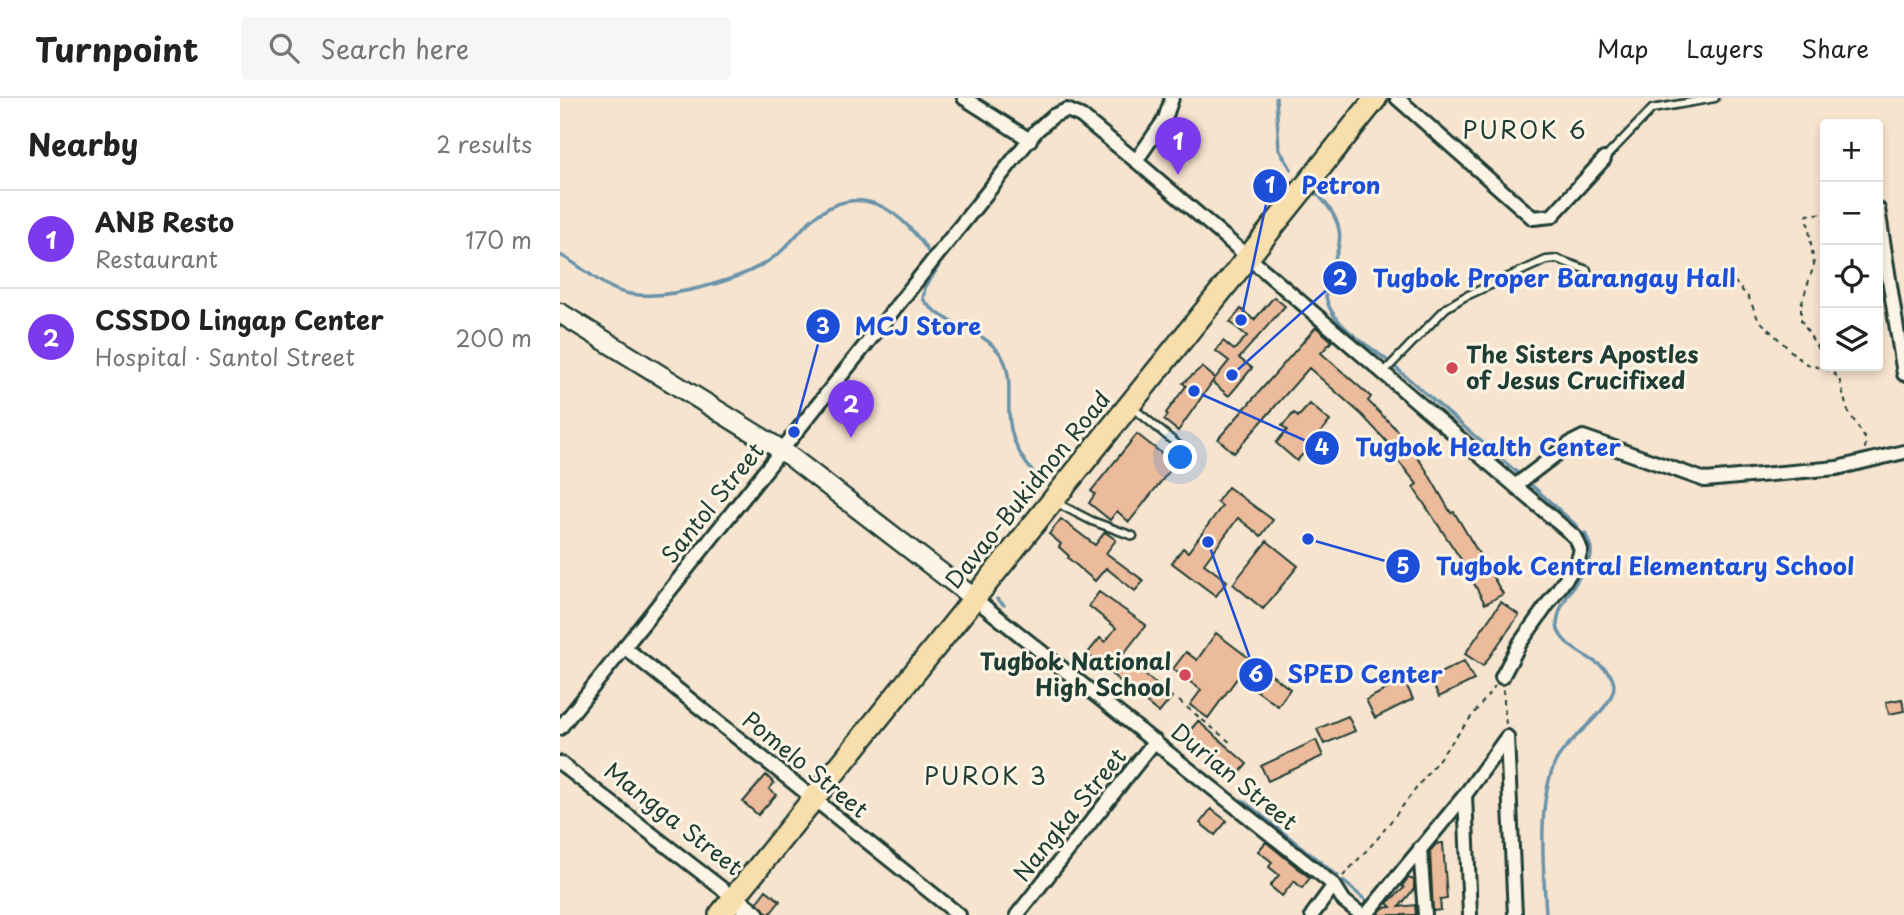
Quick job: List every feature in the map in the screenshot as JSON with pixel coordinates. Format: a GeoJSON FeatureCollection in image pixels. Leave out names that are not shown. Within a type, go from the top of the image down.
{"type":"FeatureCollection","features":[{"type":"Feature","properties":{"kind":"highway","name":"Davao-Bukidnon Road"},"geometry":{"type":"LineString","coordinates":[[720,915],[1376,98]]}},
{"type":"Feature","properties":{"kind":"street"},"geometry":{"type":"LineString","coordinates":[[964,98],[1030,140]]}},
{"type":"Feature","properties":{"kind":"street"},"geometry":{"type":"LineString","coordinates":[[1172,98],[1165,119],[1136,161],[1571,532],[1581,550],[1577,563],[1511,657],[1502,677]]}},
{"type":"Feature","properties":{"kind":"street"},"geometry":{"type":"LineString","coordinates":[[1397,98],[1514,205],[1533,218],[1552,216],[1604,159]]}},
{"type":"Feature","properties":{"kind":"street","name":"Santol Street"},"geometry":{"type":"LineString","coordinates":[[560,728],[1045,122],[1060,113],[1074,111],[1136,161]]}},
{"type":"Feature","properties":{"kind":"street"},"geometry":{"type":"LineString","coordinates":[[1883,241],[1904,374]]}},
{"type":"Feature","properties":{"kind":"street"},"geometry":{"type":"LineString","coordinates":[[560,313],[783,452],[975,600]]}},
{"type":"Feature","properties":{"kind":"street"},"geometry":{"type":"LineString","coordinates":[[1516,485],[1571,443],[1583,437],[1705,480],[1824,470],[1904,452]]}},
{"type":"Feature","properties":{"kind":"street","name":"Durian Street"},"geometry":{"type":"LineString","coordinates":[[975,600],[1338,882],[1344,901],[1364,915]]}},
{"type":"Feature","properties":{"kind":"street","name":"Pomelo Street"},"geometry":{"type":"LineString","coordinates":[[624,647],[959,915]]}},
{"type":"Feature","properties":{"kind":"street"},"geometry":{"type":"LineString","coordinates":[[1364,915],[1465,795],[1507,737]]}},
{"type":"Feature","properties":{"kind":"street"},"geometry":{"type":"LineString","coordinates":[[1507,737],[1515,915]]}},
{"type":"Feature","properties":{"kind":"street","name":"Nangka Street"},"geometry":{"type":"LineString","coordinates":[[1017,915],[1155,741]]}},
{"type":"Feature","properties":{"kind":"street","name":"Mangga Street"},"geometry":{"type":"LineString","coordinates":[[560,763],[755,915]]}},
{"type":"Feature","properties":{"kind":"street"},"geometry":{"type":"LineString","coordinates":[[1465,795],[1470,915]]}},
{"type":"Feature","properties":{"kind":"street"},"geometry":{"type":"LineString","coordinates":[[1420,849],[1425,915]]}},
{"type":"Feature","properties":{"kind":"street"},"geometry":{"type":"LineString","coordinates":[[1312,915],[1338,882]]}},
{"type":"Feature","properties":{"kind":"lane"},"geometry":{"type":"LineString","coordinates":[[1604,159],[1652,109],[1716,98]]}},
{"type":"Feature","properties":{"kind":"lane"},"geometry":{"type":"LineString","coordinates":[[1383,373],[1446,308],[1464,297],[1546,260],[1557,260],[1587,270]]}},
{"type":"Feature","properties":{"kind":"lane"},"geometry":{"type":"LineString","coordinates":[[1130,405],[1184,450]]}},
{"type":"Feature","properties":{"kind":"lane"},"geometry":{"type":"LineString","coordinates":[[1053,501],[1092,521],[1133,536]]}},
{"type":"Feature","properties":{"kind":"path"},"geometry":{"type":"LineString","coordinates":[[1820,214],[1807,215],[1814,265],[1800,312],[1804,331],[1820,353]]}},
{"type":"Feature","properties":{"kind":"path"},"geometry":{"type":"LineString","coordinates":[[1734,281],[1749,298],[1764,326],[1797,357],[1820,367]]}},
{"type":"Feature","properties":{"kind":"path"},"geometry":{"type":"LineString","coordinates":[[1827,371],[1839,378],[1847,410],[1866,440],[1865,462]]}},
{"type":"Feature","properties":{"kind":"path"},"geometry":{"type":"LineString","coordinates":[[1502,677],[1507,737]]}},
{"type":"Feature","properties":{"kind":"path"},"geometry":{"type":"LineString","coordinates":[[1338,882],[1378,838],[1493,689]]}},
{"type":"Feature","properties":{"kind":"path"},"geometry":{"type":"LineString","coordinates":[[1178,701],[1231,743]]}},
{"type":"Feature","properties":{"kind":"building"},"geometry":{"type":"Polygon","coordinates":[[[1274,297],[1285,306],[1239,358],[1252,368],[1229,396],[1212,382],[1229,361],[1216,351],[1223,341],[1234,350],[1247,336],[1230,322],[1241,309],[1254,320],[1274,297]]]}},
{"type":"Feature","properties":{"kind":"building"},"geometry":{"type":"Polygon","coordinates":[[[1316,327],[1332,341],[1321,353],[1371,397],[1368,401],[1395,428],[1425,468],[1451,513],[1454,512],[1503,594],[1485,604],[1462,561],[1413,487],[1417,484],[1386,446],[1389,444],[1362,415],[1309,368],[1234,453],[1218,439],[1316,327]]]}},
{"type":"Feature","properties":{"kind":"building"},"geometry":{"type":"Polygon","coordinates":[[[1202,367],[1215,378],[1178,431],[1164,420],[1168,415],[1166,413],[1186,386],[1183,383],[1202,367]]]}},
{"type":"Feature","properties":{"kind":"building"},"geometry":{"type":"Polygon","coordinates":[[[1310,404],[1330,421],[1297,461],[1276,443],[1287,430],[1282,426],[1294,413],[1298,417],[1310,404]]]}},
{"type":"Feature","properties":{"kind":"building"},"geometry":{"type":"Polygon","coordinates":[[[1137,434],[1175,464],[1129,522],[1117,511],[1110,520],[1089,503],[1095,494],[1091,491],[1137,434]]]}},
{"type":"Feature","properties":{"kind":"building"},"geometry":{"type":"Polygon","coordinates":[[[1228,487],[1273,520],[1261,536],[1238,518],[1204,564],[1227,581],[1216,596],[1172,563],[1183,548],[1188,552],[1222,506],[1217,502],[1228,487]]]}},
{"type":"Feature","properties":{"kind":"building"},"geometry":{"type":"Polygon","coordinates":[[[1061,519],[1095,545],[1105,532],[1116,540],[1106,553],[1144,581],[1135,591],[1106,568],[1095,581],[1068,558],[1059,547],[1061,544],[1049,534],[1061,519]]]}},
{"type":"Feature","properties":{"kind":"building"},"geometry":{"type":"Polygon","coordinates":[[[1267,541],[1298,566],[1263,609],[1233,584],[1267,541]]]}},
{"type":"Feature","properties":{"kind":"building"},"geometry":{"type":"Polygon","coordinates":[[[1099,592],[1146,625],[1122,656],[1172,697],[1159,713],[1087,654],[1100,638],[1105,642],[1116,628],[1089,606],[1099,592]]]}},
{"type":"Feature","properties":{"kind":"building"},"geometry":{"type":"Polygon","coordinates":[[[1501,602],[1519,615],[1483,666],[1465,654],[1501,602]]]}},
{"type":"Feature","properties":{"kind":"building"},"geometry":{"type":"Polygon","coordinates":[[[1216,633],[1290,689],[1278,706],[1238,677],[1208,718],[1190,705],[1201,690],[1173,669],[1186,652],[1197,660],[1216,633]]]}},
{"type":"Feature","properties":{"kind":"building"},"geometry":{"type":"Polygon","coordinates":[[[1464,661],[1474,680],[1439,697],[1430,678],[1464,661]]]}},
{"type":"Feature","properties":{"kind":"building"},"geometry":{"type":"Polygon","coordinates":[[[1404,680],[1413,699],[1375,718],[1366,700],[1404,680]]]}},
{"type":"Feature","properties":{"kind":"building"},"geometry":{"type":"Polygon","coordinates":[[[1902,699],[1904,711],[1889,714],[1886,702],[1902,699]]]}},
{"type":"Feature","properties":{"kind":"building"},"geometry":{"type":"Polygon","coordinates":[[[1348,716],[1355,731],[1324,744],[1317,729],[1348,716]]]}},
{"type":"Feature","properties":{"kind":"building"},"geometry":{"type":"Polygon","coordinates":[[[1198,721],[1247,764],[1237,776],[1187,734],[1198,721]]]}},
{"type":"Feature","properties":{"kind":"building"},"geometry":{"type":"Polygon","coordinates":[[[1316,740],[1323,756],[1268,781],[1261,766],[1316,740]]]}},
{"type":"Feature","properties":{"kind":"building"},"geometry":{"type":"Polygon","coordinates":[[[766,775],[774,783],[769,789],[776,795],[758,815],[743,802],[766,775]]]}},
{"type":"Feature","properties":{"kind":"building"},"geometry":{"type":"Polygon","coordinates":[[[1211,809],[1227,821],[1215,835],[1200,823],[1211,809]]]}},
{"type":"Feature","properties":{"kind":"building"},"geometry":{"type":"Polygon","coordinates":[[[1266,842],[1310,878],[1302,888],[1294,881],[1282,896],[1270,886],[1279,875],[1269,867],[1272,862],[1258,851],[1266,842]]]}},
{"type":"Feature","properties":{"kind":"building"},"geometry":{"type":"Polygon","coordinates":[[[1443,843],[1447,899],[1440,900],[1441,910],[1433,911],[1430,851],[1436,844],[1443,843]]]}},
{"type":"Feature","properties":{"kind":"building"},"geometry":{"type":"Polygon","coordinates":[[[1408,878],[1414,880],[1414,889],[1399,907],[1415,905],[1416,915],[1377,915],[1383,908],[1391,907],[1387,903],[1404,888],[1402,886],[1408,878]]]}},
{"type":"Feature","properties":{"kind":"building"},"geometry":{"type":"Polygon","coordinates":[[[766,890],[780,901],[769,915],[757,902],[766,890]]]}},
{"type":"Feature","properties":{"kind":"waterway"},"geometry":{"type":"LineString","coordinates":[[1276,98],[1279,149],[1291,169]]}},
{"type":"Feature","properties":{"kind":"waterway"},"geometry":{"type":"LineString","coordinates":[[1317,194],[1332,213],[1339,229],[1339,244],[1326,283],[1326,297],[1332,312],[1351,333],[1389,362]]}},
{"type":"Feature","properties":{"kind":"waterway"},"geometry":{"type":"LineString","coordinates":[[560,255],[620,292],[647,295],[686,291],[728,280],[764,263],[778,254],[820,213],[837,204],[853,201],[869,202],[897,216],[930,254]]}},
{"type":"Feature","properties":{"kind":"waterway"},"geometry":{"type":"LineString","coordinates":[[938,267],[925,288],[923,299],[941,315],[984,338],[1001,355],[1008,376],[1010,422],[1014,439],[1025,462],[1036,476]]}},
{"type":"Feature","properties":{"kind":"waterway"},"geometry":{"type":"LineString","coordinates":[[1396,368],[1520,475]]}},
{"type":"Feature","properties":{"kind":"waterway"},"geometry":{"type":"LineString","coordinates":[[1527,481],[1578,527]]}},
{"type":"Feature","properties":{"kind":"waterway"},"geometry":{"type":"LineString","coordinates":[[1546,915],[1543,837],[1550,778],[1562,752],[1607,704],[1614,685],[1607,670],[1564,640],[1557,624],[1563,604],[1591,556],[1585,533]]}},
{"type":"Feature","properties":{"kind":"waterway"},"geometry":{"type":"LineString","coordinates":[[997,599],[1004,605]]}},
{"type":"Feature","properties":{"kind":"waterway"},"geometry":{"type":"LineString","coordinates":[[1242,800],[1338,876]]}},
{"type":"Feature","properties":{"kind":"waterway"},"geometry":{"type":"LineString","coordinates":[[1343,881],[1369,903]]}},
{"type":"Feature","properties":{"kind":"place","name":"ANB Resto"},"geometry":{"type":"Point","coordinates":[1178,175]}},
{"type":"Feature","properties":{"kind":"place","name":"Petron"},"geometry":{"type":"Point","coordinates":[1241,320]}},
{"type":"Feature","properties":{"kind":"place","name":"The Sisters Apostles of Jesus Crucifixed"},"geometry":{"type":"Point","coordinates":[1452,368]}},
{"type":"Feature","properties":{"kind":"place","name":"Tugbok Proper Barangay Hall"},"geometry":{"type":"Point","coordinates":[1232,375]}},
{"type":"Feature","properties":{"kind":"place","name":"Tugbok Health Center"},"geometry":{"type":"Point","coordinates":[1194,391]}},
{"type":"Feature","properties":{"kind":"place","name":"MCJ Store"},"geometry":{"type":"Point","coordinates":[794,432]}},
{"type":"Feature","properties":{"kind":"place","name":"CSSDO Lingap Center"},"geometry":{"type":"Point","coordinates":[851,438]}},
{"type":"Feature","properties":{"kind":"place","name":"Tugbok Central Elementary School"},"geometry":{"type":"Point","coordinates":[1308,539]}},
{"type":"Feature","properties":{"kind":"place","name":"SPED Center"},"geometry":{"type":"Point","coordinates":[1208,542]}},
{"type":"Feature","properties":{"kind":"place","name":"Tugbok National High School"},"geometry":{"type":"Point","coordinates":[1185,675]}},
{"type":"Feature","properties":{"kind":"district","name":"PUROK 6"},"geometry":{"type":"Point","coordinates":[1525,131]}},
{"type":"Feature","properties":{"kind":"district","name":"PUROK 3"},"geometry":{"type":"Point","coordinates":[986,777]}}]}
